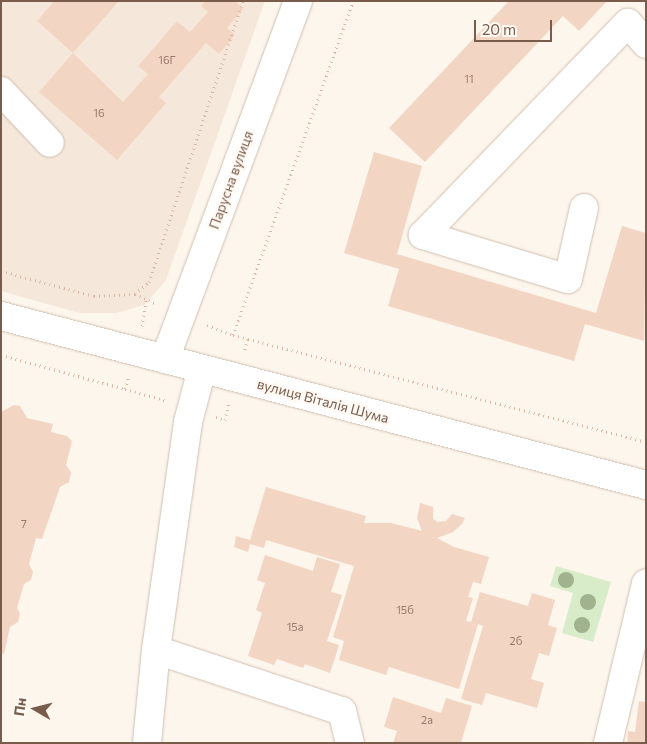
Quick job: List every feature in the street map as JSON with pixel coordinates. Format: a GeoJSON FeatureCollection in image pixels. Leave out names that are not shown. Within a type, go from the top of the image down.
{"type":"FeatureCollection","features":[{"type":"Feature","properties":{"kind":"street","name":"Парусна вулиця"},"geometry":{"type":"LineString","coordinates":[[165,359],[298,1]]}},
{"type":"Feature","properties":{"kind":"street"},"geometry":{"type":"LineString","coordinates":[[584,208],[568,279],[422,235],[628,23],[646,44]]}},
{"type":"Feature","properties":{"kind":"street"},"geometry":{"type":"LineString","coordinates":[[1,91],[50,143]]}},
{"type":"Feature","properties":{"kind":"street","name":"вулиця Віталія Шума"},"geometry":{"type":"LineString","coordinates":[[1,316],[646,485]]}},
{"type":"Feature","properties":{"kind":"street"},"geometry":{"type":"LineString","coordinates":[[147,743],[156,650],[188,422],[202,369]]}},
{"type":"Feature","properties":{"kind":"street"},"geometry":{"type":"LineString","coordinates":[[608,743],[646,583]]}},
{"type":"Feature","properties":{"kind":"street"},"geometry":{"type":"LineString","coordinates":[[156,650],[342,711],[350,743]]}},
{"type":"Feature","properties":{"kind":"path"},"geometry":{"type":"LineString","coordinates":[[135,294],[150,282],[243,1]]}},
{"type":"Feature","properties":{"kind":"path"},"geometry":{"type":"LineString","coordinates":[[1,271],[94,296],[135,294],[233,335],[353,1]]}},
{"type":"Feature","properties":{"kind":"path"},"geometry":{"type":"LineString","coordinates":[[248,339],[646,442]]}},
{"type":"Feature","properties":{"kind":"shaded area"},"geometry":{"type":"Polygon","coordinates":[[[1,1],[265,1],[166,280],[144,305],[116,313],[79,313],[1,291],[1,1]]]}},
{"type":"Feature","properties":{"kind":"green space"},"geometry":{"type":"Polygon","coordinates":[[[556,566],[611,582],[593,642],[562,633],[573,593],[550,586],[556,566]]]}},
{"type":"Feature","properties":{"kind":"building"},"geometry":{"type":"Polygon","coordinates":[[[54,1],[119,1],[73,53],[37,21],[54,1]]]}},
{"type":"Feature","properties":{"kind":"building"},"geometry":{"type":"Polygon","coordinates":[[[205,1],[235,1],[243,9],[227,28],[235,35],[219,54],[206,43],[159,97],[166,103],[117,160],[39,92],[73,53],[123,102],[148,74],[138,66],[177,21],[190,32],[208,12],[201,6],[205,1]]]}},
{"type":"Feature","properties":{"kind":"building"},"geometry":{"type":"Polygon","coordinates":[[[509,1],[607,1],[579,31],[563,16],[425,162],[389,128],[509,1]]]}},
{"type":"Feature","properties":{"kind":"building"},"geometry":{"type":"Polygon","coordinates":[[[374,152],[422,166],[397,254],[596,313],[622,226],[646,233],[644,341],[585,324],[574,361],[388,306],[399,269],[344,253],[374,152]]]}},
{"type":"Feature","properties":{"kind":"building"},"geometry":{"type":"Polygon","coordinates":[[[14,405],[20,406],[27,418],[53,424],[51,432],[67,436],[72,441],[66,465],[71,472],[69,482],[60,487],[42,539],[36,538],[29,564],[33,572],[31,580],[24,584],[17,608],[20,614],[18,622],[10,627],[4,654],[1,653],[1,412],[14,405]]]}},
{"type":"Feature","properties":{"kind":"building"},"geometry":{"type":"Polygon","coordinates":[[[266,487],[366,516],[364,523],[391,523],[422,531],[417,518],[420,503],[433,507],[433,519],[438,522],[446,521],[452,514],[465,518],[462,524],[453,532],[437,538],[454,547],[489,557],[481,584],[473,582],[468,597],[473,598],[466,621],[471,622],[480,592],[528,606],[532,593],[555,600],[548,625],[557,628],[549,656],[539,653],[531,679],[544,683],[537,708],[486,693],[482,705],[461,699],[483,626],[478,624],[459,689],[389,667],[386,675],[339,660],[344,641],[333,637],[354,566],[266,540],[264,548],[250,544],[248,552],[234,547],[236,536],[250,540],[266,487]]]}},
{"type":"Feature","properties":{"kind":"building"},"geometry":{"type":"Polygon","coordinates":[[[265,555],[313,571],[317,557],[340,564],[331,592],[342,595],[327,641],[339,645],[330,673],[305,664],[303,668],[277,659],[274,665],[248,656],[262,613],[256,610],[265,583],[257,580],[265,555]]]}},
{"type":"Feature","properties":{"kind":"building"},"geometry":{"type":"Polygon","coordinates":[[[393,697],[441,713],[446,698],[472,706],[461,743],[393,743],[397,731],[384,727],[393,697]]]}},
{"type":"Feature","properties":{"kind":"building"},"geometry":{"type":"Polygon","coordinates":[[[639,701],[646,702],[646,743],[627,743],[628,731],[635,732],[639,701]]]}}]}
